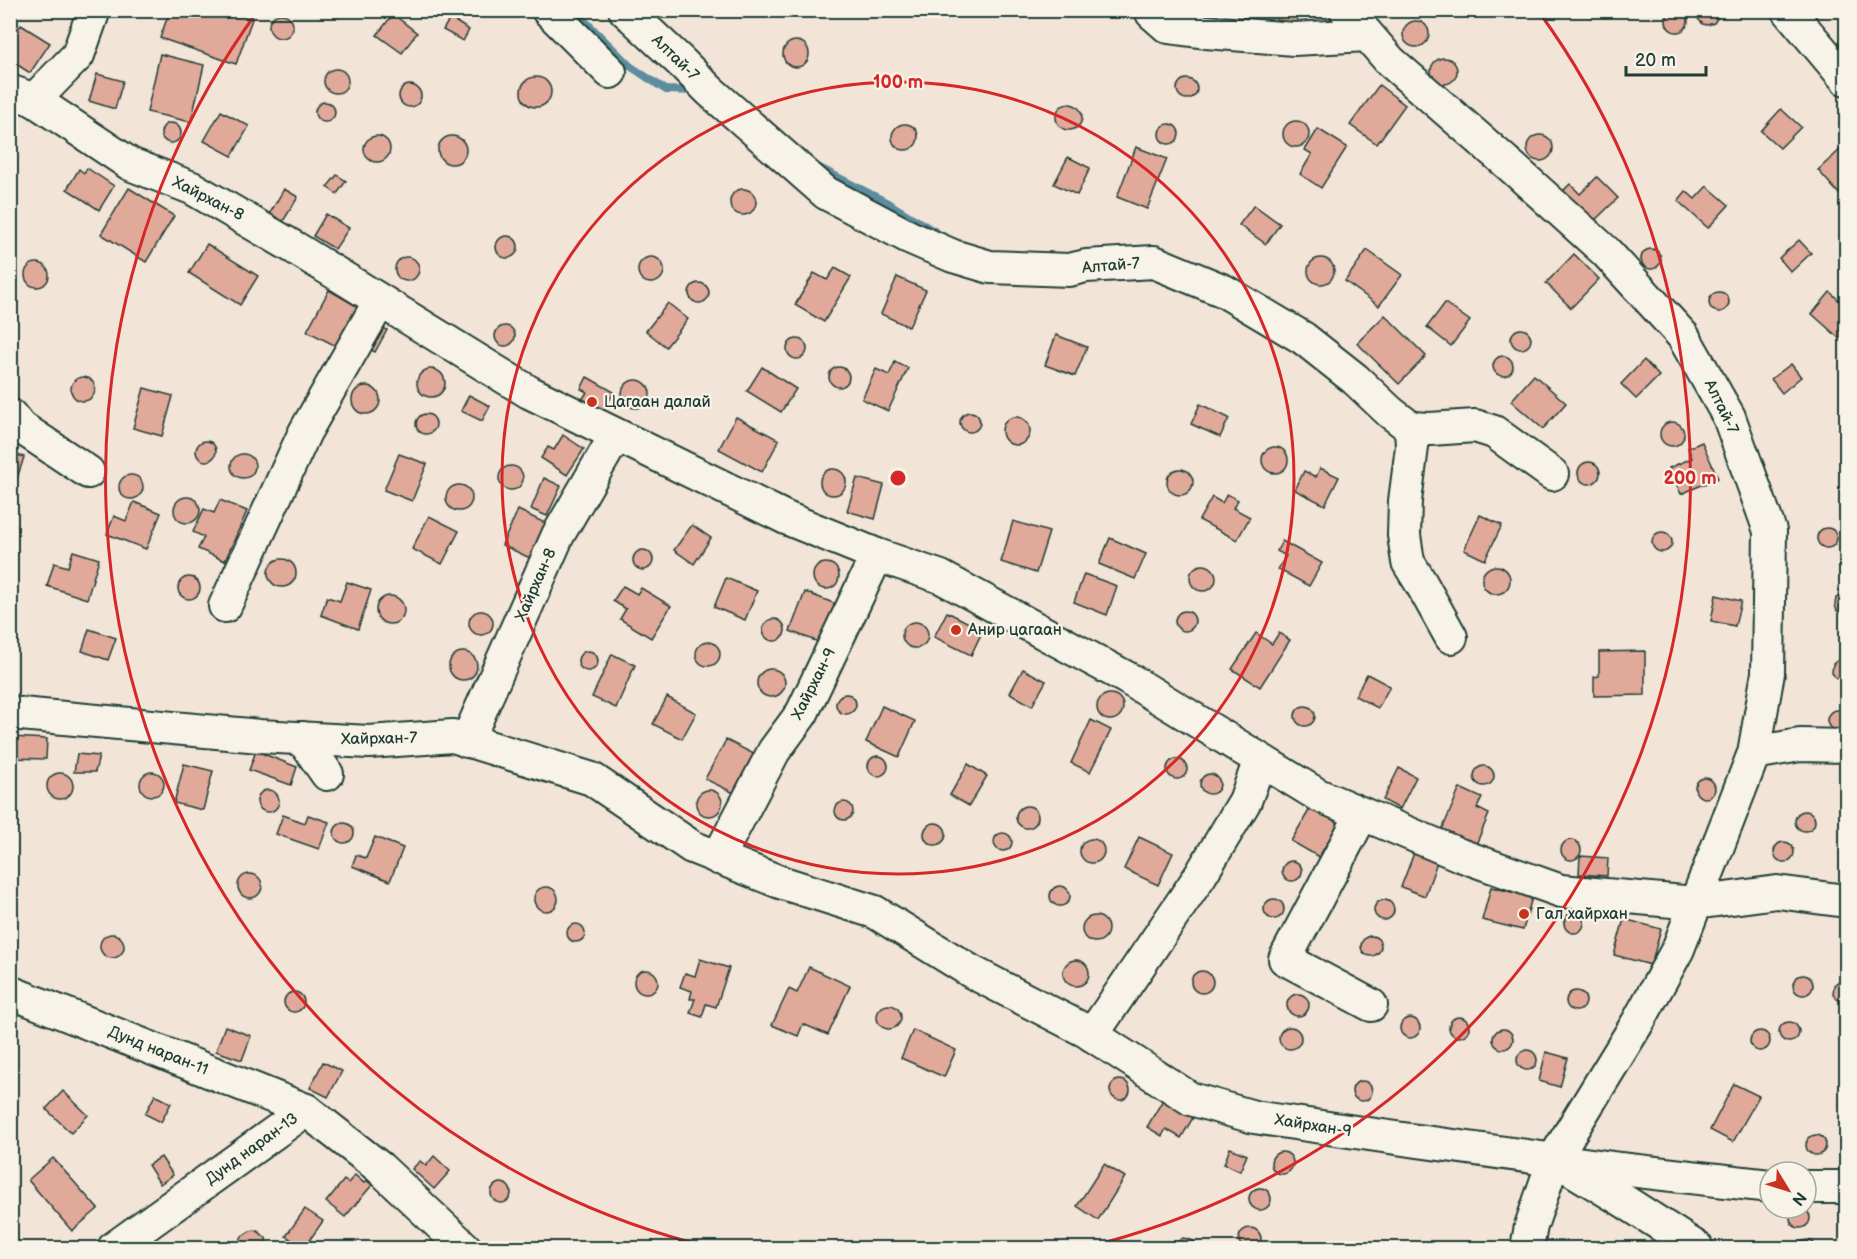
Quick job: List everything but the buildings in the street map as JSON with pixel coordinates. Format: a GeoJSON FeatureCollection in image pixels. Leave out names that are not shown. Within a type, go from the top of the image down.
{"type":"FeatureCollection","features":[{"type":"Feature","properties":{"kind":"street"},"geometry":{"type":"LineString","coordinates":[[22,95],[78,55],[94,10]]}},
{"type":"Feature","properties":{"kind":"street"},"geometry":{"type":"LineString","coordinates":[[548,10],[610,72]]}},
{"type":"Feature","properties":{"kind":"street","name":"Алтай-7"},"geometry":{"type":"LineString","coordinates":[[625,10],[710,92],[826,193],[909,237],[953,256],[990,267],[1068,270],[1086,266],[1154,262],[1224,291],[1303,338],[1411,428]]}},
{"type":"Feature","properties":{"kind":"street"},"geometry":{"type":"LineString","coordinates":[[1151,10],[1168,27],[1206,32],[1294,39],[1367,35]]}},
{"type":"Feature","properties":{"kind":"street","name":"Алтай-7"},"geometry":{"type":"LineString","coordinates":[[1346,10],[1389,61],[1606,252],[1683,336],[1729,417],[1770,531],[1768,673],[1754,753],[1695,903]]}},
{"type":"Feature","properties":{"kind":"street"},"geometry":{"type":"LineString","coordinates":[[1788,10],[1846,79]]}},
{"type":"Feature","properties":{"kind":"street","name":"Хайрхан-8"},"geometry":{"type":"LineString","coordinates":[[22,95],[130,164],[192,188],[295,248],[530,392],[786,518],[877,555]]}},
{"type":"Feature","properties":{"kind":"street"},"geometry":{"type":"LineString","coordinates":[[225,606],[305,432],[380,301]]}},
{"type":"Feature","properties":{"kind":"street"},"geometry":{"type":"LineString","coordinates":[[10,415],[19,426],[88,472]]}},
{"type":"Feature","properties":{"kind":"street"},"geometry":{"type":"LineString","coordinates":[[1450,637],[1408,562],[1404,535],[1405,501],[1412,447],[1411,428],[1475,426],[1494,432],[1552,474]]}},
{"type":"Feature","properties":{"kind":"street","name":"Хайрхан-8"},"geometry":{"type":"LineString","coordinates":[[467,741],[558,535],[616,435]]}},
{"type":"Feature","properties":{"kind":"street"},"geometry":{"type":"LineString","coordinates":[[877,555],[941,577],[1127,678],[1318,795],[1460,855],[1561,891],[1695,903],[1777,892],[1846,901]]}},
{"type":"Feature","properties":{"kind":"street","name":"Хайрхан-9"},"geometry":{"type":"LineString","coordinates":[[877,555],[802,713],[774,752],[718,858],[780,882],[875,912],[972,972],[1092,1035],[1191,1099],[1254,1117],[1620,1169],[1758,1185]]}},
{"type":"Feature","properties":{"kind":"street","name":"Хайрхан-7"},"geometry":{"type":"LineString","coordinates":[[10,712],[88,721],[369,742],[453,736],[592,778],[693,847],[718,858]]}},
{"type":"Feature","properties":{"kind":"street"},"geometry":{"type":"LineString","coordinates":[[302,738],[327,774]]}},
{"type":"Feature","properties":{"kind":"street"},"geometry":{"type":"LineString","coordinates":[[1754,753],[1800,745],[1846,746]]}},
{"type":"Feature","properties":{"kind":"street"},"geometry":{"type":"LineString","coordinates":[[1092,1035],[1132,979],[1211,857],[1245,801],[1260,760]]}},
{"type":"Feature","properties":{"kind":"street"},"geometry":{"type":"LineString","coordinates":[[1362,814],[1285,959],[1371,1005]]}},
{"type":"Feature","properties":{"kind":"street"},"geometry":{"type":"LineString","coordinates":[[1527,1248],[1531,1226],[1554,1159],[1638,1022],[1678,950],[1695,903]]}},
{"type":"Feature","properties":{"kind":"street","name":"Дунд наран-11"},"geometry":{"type":"LineString","coordinates":[[10,992],[306,1110]]}},
{"type":"Feature","properties":{"kind":"street","name":"Дунд наран-13"},"geometry":{"type":"LineString","coordinates":[[114,1248],[306,1110],[380,1168],[464,1248]]}},
{"type":"Feature","properties":{"kind":"street"},"geometry":{"type":"LineString","coordinates":[[1554,1159],[1698,1248]]}},
{"type":"Feature","properties":{"kind":"street"},"geometry":{"type":"LineString","coordinates":[[1818,1187],[1846,1187]]}},
{"type":"Feature","properties":{"kind":"waterway"},"geometry":{"type":"LineString","coordinates":[[574,10],[630,66],[666,90],[696,91]]}},
{"type":"Feature","properties":{"kind":"waterway"},"geometry":{"type":"LineString","coordinates":[[814,165],[886,202],[942,236]]}},
{"type":"Feature","properties":{"kind":"place","name":"Цагаан далай"},"geometry":{"type":"Point","coordinates":[592,402]}},
{"type":"Feature","properties":{"kind":"place","name":"Анир цагаан"},"geometry":{"type":"Point","coordinates":[956,630]}},
{"type":"Feature","properties":{"kind":"place","name":"Гал хайрхан"},"geometry":{"type":"Point","coordinates":[1524,914]}}]}
